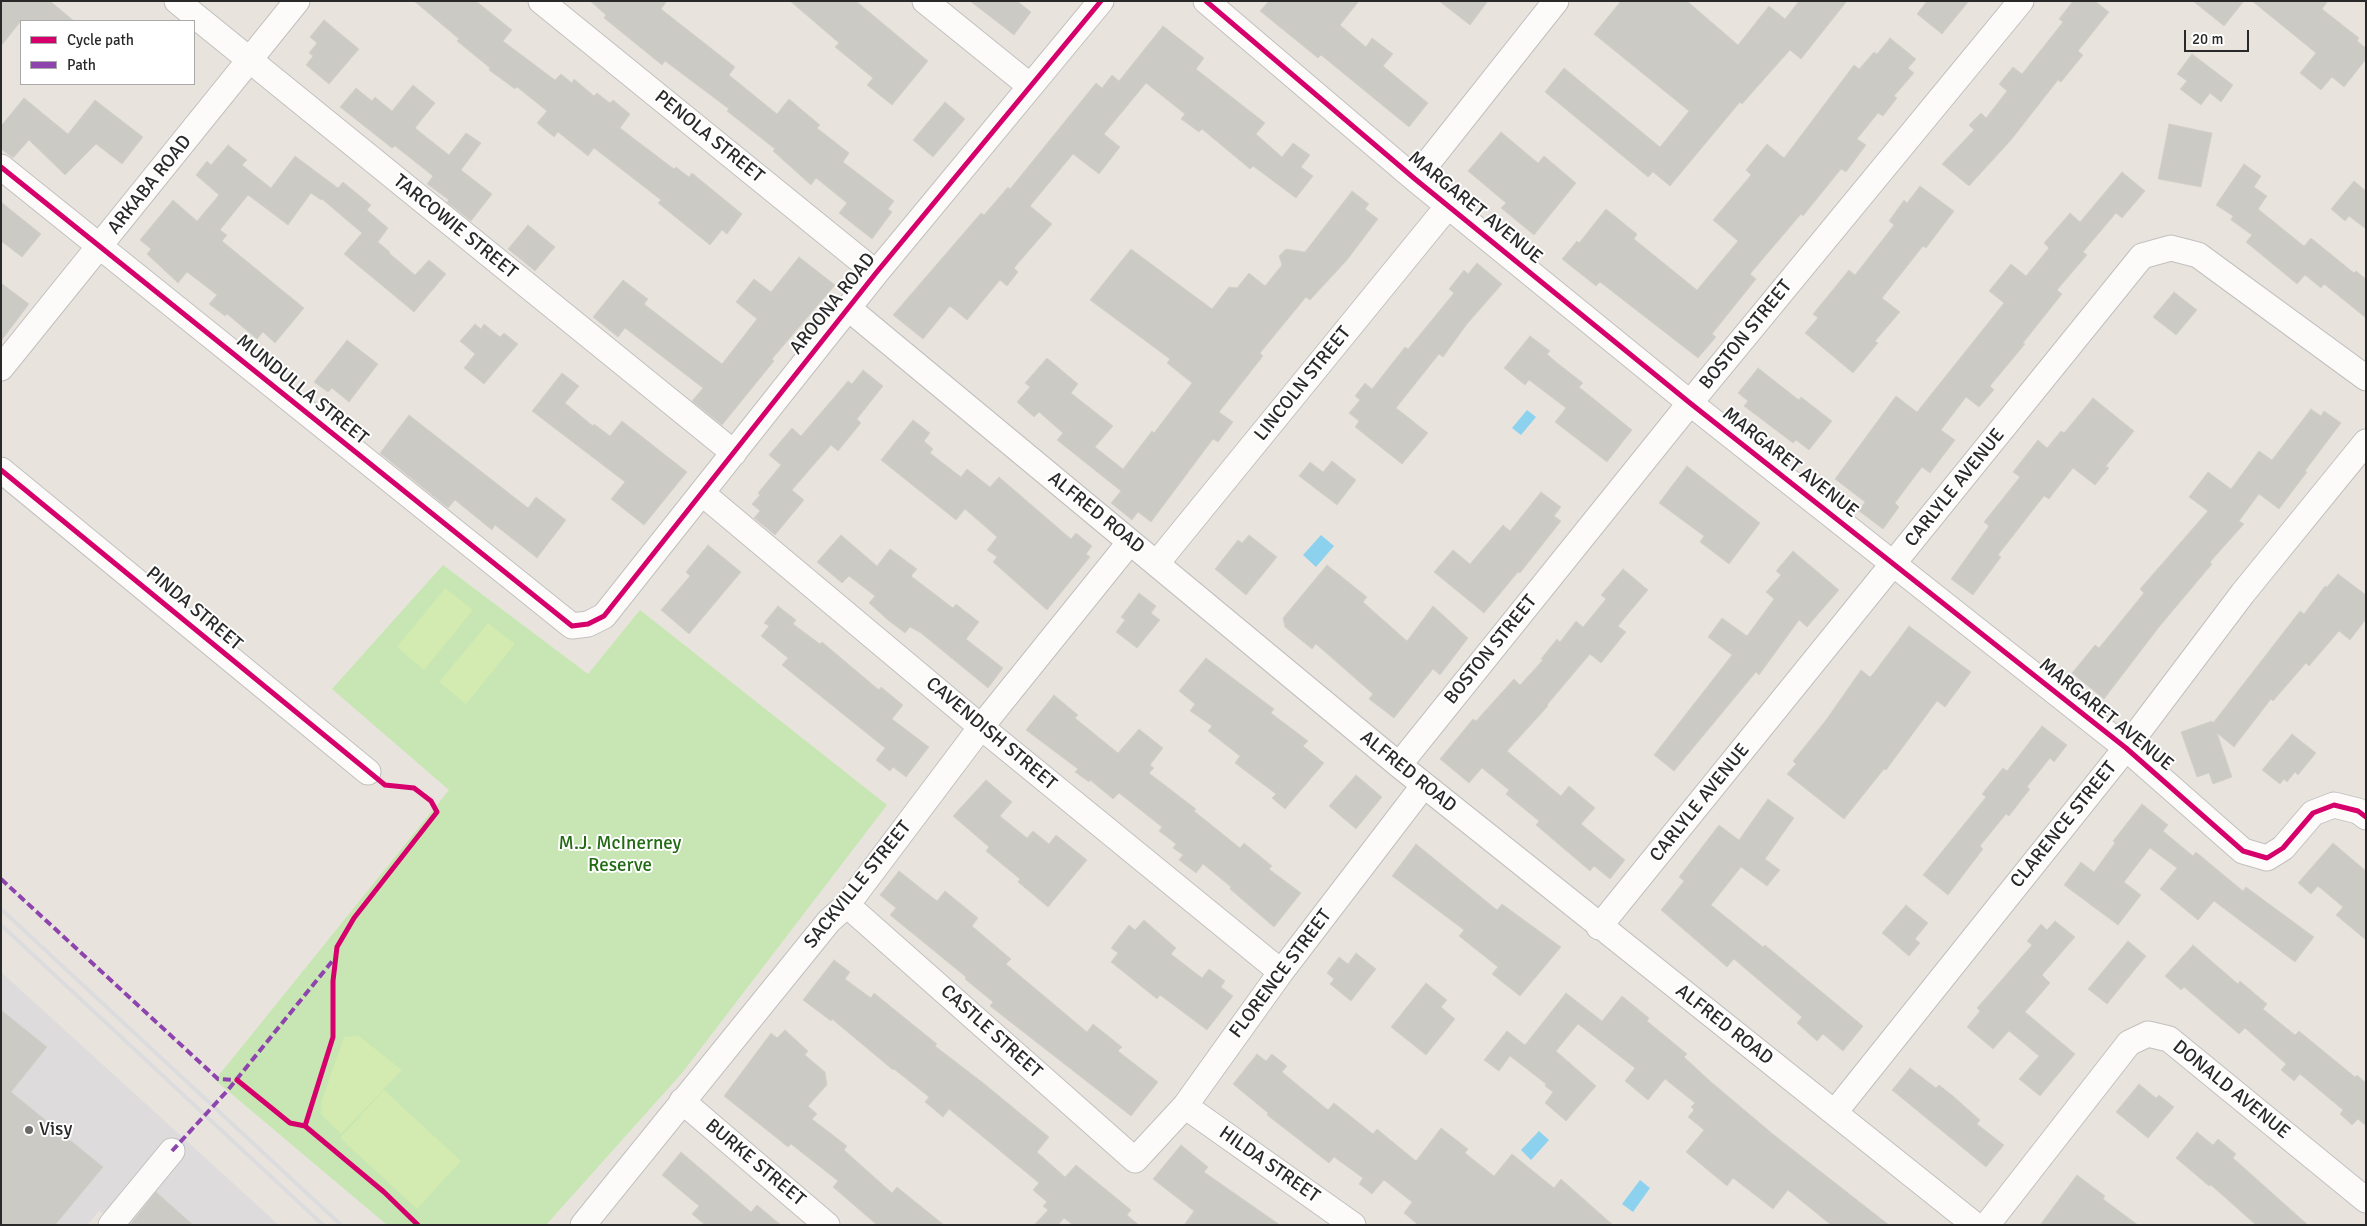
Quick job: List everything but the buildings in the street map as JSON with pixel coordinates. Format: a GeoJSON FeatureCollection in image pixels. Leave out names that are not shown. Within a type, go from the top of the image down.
{"type":"FeatureCollection","features":[{"type":"Feature","properties":{"kind":"street","name":"TARCOWIE STREET"},"geometry":{"type":"LineString","coordinates":[[177,1],[734,453]]}},
{"type":"Feature","properties":{"kind":"street","name":"ARKABA ROAD"},"geometry":{"type":"LineString","coordinates":[[1,368],[251,61],[297,1]]}},
{"type":"Feature","properties":{"kind":"street","name":"PENOLA STREET"},"geometry":{"type":"LineString","coordinates":[[541,1],[876,273]]}},
{"type":"Feature","properties":{"kind":"street"},"geometry":{"type":"LineString","coordinates":[[925,1],[1030,86]]}},
{"type":"Feature","properties":{"kind":"street","name":"AROONA ROAD"},"geometry":{"type":"LineString","coordinates":[[588,624],[604,616],[703,494],[876,273],[1101,1]]}},
{"type":"Feature","properties":{"kind":"street","name":"MARGARET AVENUE"},"geometry":{"type":"LineString","coordinates":[[1206,1],[1415,179],[1690,403],[2126,748],[2243,851],[2266,858],[2283,848],[2313,813],[2334,805],[2358,811],[2366,817]]}},
{"type":"Feature","properties":{"kind":"street"},"geometry":{"type":"LineString","coordinates":[[1415,179],[1556,1]]}},
{"type":"Feature","properties":{"kind":"street","name":"BOSTON STREET"},"geometry":{"type":"LineString","coordinates":[[1399,765],[1690,403],[2021,1]]}},
{"type":"Feature","properties":{"kind":"street","name":"MUNDULLA STREET"},"geometry":{"type":"LineString","coordinates":[[1,167],[572,626],[588,624]]}},
{"type":"Feature","properties":{"kind":"street","name":"LINCOLN STREET"},"geometry":{"type":"LineString","coordinates":[[1157,563],[1448,206]]}},
{"type":"Feature","properties":{"kind":"street","name":"CARLYLE AVENUE"},"geometry":{"type":"LineString","coordinates":[[1600,927],[2142,256],[2171,248],[2198,255],[2366,378]]}},
{"type":"Feature","properties":{"kind":"street","name":"ALFRED ROAD"},"geometry":{"type":"LineString","coordinates":[[848,308],[1399,765],[1975,1225]]}},
{"type":"Feature","properties":{"kind":"street","name":"CLARENCE STREET"},"geometry":{"type":"LineString","coordinates":[[1835,1112],[2126,748],[2243,594],[2366,442]]}},
{"type":"Feature","properties":{"kind":"street","name":"PINDA STREET"},"geometry":{"type":"LineString","coordinates":[[1,470],[368,772]]}},
{"type":"Feature","properties":{"kind":"street","name":"CAVENDISH STREET"},"geometry":{"type":"LineString","coordinates":[[703,494],[981,727],[1281,972]]}},
{"type":"Feature","properties":{"kind":"street","name":"SACKVILLE STREET"},"geometry":{"type":"LineString","coordinates":[[583,1225],[829,921],[847,905],[981,727],[1130,542]]}},
{"type":"Feature","properties":{"kind":"street","name":"FLORENCE STREET"},"geometry":{"type":"LineString","coordinates":[[1135,1160],[1185,1106],[1281,972],[1424,785]]}},
{"type":"Feature","properties":{"kind":"street","name":"CASTLE STREET"},"geometry":{"type":"LineString","coordinates":[[847,905],[1135,1160]]}},
{"type":"Feature","properties":{"kind":"street","name":"DONALD AVENUE"},"geometry":{"type":"LineString","coordinates":[[1987,1225],[2129,1043],[2148,1034],[2170,1040],[2366,1200]]}},
{"type":"Feature","properties":{"kind":"street","name":"BURKE STREET"},"geometry":{"type":"LineString","coordinates":[[682,1102],[827,1225]]}},
{"type":"Feature","properties":{"kind":"street","name":"HILDA STREET"},"geometry":{"type":"LineString","coordinates":[[1185,1106],[1353,1225]]}},
{"type":"Feature","properties":{"kind":"street"},"geometry":{"type":"LineString","coordinates":[[111,1225],[172,1151]]}},
{"type":"Feature","properties":{"kind":"shaded area"},"geometry":{"type":"Polygon","coordinates":[[[1,972],[279,1225],[125,1225],[99,1211],[87,1225],[1,1225],[1,972]]]}},
{"type":"Feature","properties":{"kind":"green space","name":"M.J. McInerney Reserve"},"geometry":{"type":"Polygon","coordinates":[[[443,565],[588,674],[640,610],[887,805],[682,1073],[546,1225],[387,1225],[215,1080],[449,790],[332,689],[443,565]]]}},
{"type":"Feature","properties":{"kind":"green space"},"geometry":{"type":"Polygon","coordinates":[[[445,588],[473,610],[424,670],[397,647],[445,588]]]}},
{"type":"Feature","properties":{"kind":"green space"},"geometry":{"type":"Polygon","coordinates":[[[488,623],[515,644],[466,704],[439,682],[488,623]]]}},
{"type":"Feature","properties":{"kind":"green space"},"geometry":{"type":"Polygon","coordinates":[[[359,1036],[402,1070],[341,1134],[321,1114],[322,1100],[344,1037],[359,1036]]]}},
{"type":"Feature","properties":{"kind":"green space"},"geometry":{"type":"Polygon","coordinates":[[[384,1090],[461,1161],[417,1209],[340,1138],[384,1090]]]}},
{"type":"Feature","properties":{"kind":"water"},"geometry":{"type":"Polygon","coordinates":[[[1527,410],[1536,417],[1521,435],[1512,428],[1527,410]]]}},
{"type":"Feature","properties":{"kind":"water"},"geometry":{"type":"Polygon","coordinates":[[[1321,535],[1334,546],[1316,567],[1303,555],[1321,535]]]}},
{"type":"Feature","properties":{"kind":"water"},"geometry":{"type":"Polygon","coordinates":[[[1539,1131],[1549,1140],[1531,1160],[1521,1150],[1539,1131]]]}},
{"type":"Feature","properties":{"kind":"water"},"geometry":{"type":"Polygon","coordinates":[[[1640,1180],[1650,1188],[1633,1212],[1622,1204],[1640,1180]]]}},
{"type":"Feature","properties":{"kind":"railway"},"geometry":{"type":"LineString","coordinates":[[1,909],[341,1225]]}},
{"type":"Feature","properties":{"kind":"railway"},"geometry":{"type":"LineString","coordinates":[[1,925],[323,1225]]}},
{"type":"Feature","properties":{"kind":"marked path"},"geometry":{"type":"LineString","coordinates":[[1,879],[218,1079],[237,1080]]}},
{"type":"Feature","properties":{"kind":"marked path"},"geometry":{"type":"LineString","coordinates":[[172,1151],[228,1090],[334,959]]}},
{"type":"Feature","properties":{"kind":"cycle path"},"geometry":{"type":"LineString","coordinates":[[1,167],[572,626],[588,624],[604,616],[876,273],[1101,1]]}},
{"type":"Feature","properties":{"kind":"cycle path"},"geometry":{"type":"LineString","coordinates":[[1206,1],[1415,179],[1690,403],[2126,748],[2243,851],[2267,858],[2283,848],[2313,813],[2334,805],[2358,811],[2366,817]]}},
{"type":"Feature","properties":{"kind":"cycle path"},"geometry":{"type":"LineString","coordinates":[[1,470],[385,785],[414,788],[431,801],[437,812],[354,918],[337,947],[333,981],[333,1037],[305,1126],[384,1192],[418,1225]]}},
{"type":"Feature","properties":{"kind":"cycle path"},"geometry":{"type":"LineString","coordinates":[[237,1080],[290,1123],[305,1126]]}},
{"type":"Feature","properties":{"kind":"place","name":"Visy"},"geometry":{"type":"Point","coordinates":[29,1130]}}]}
